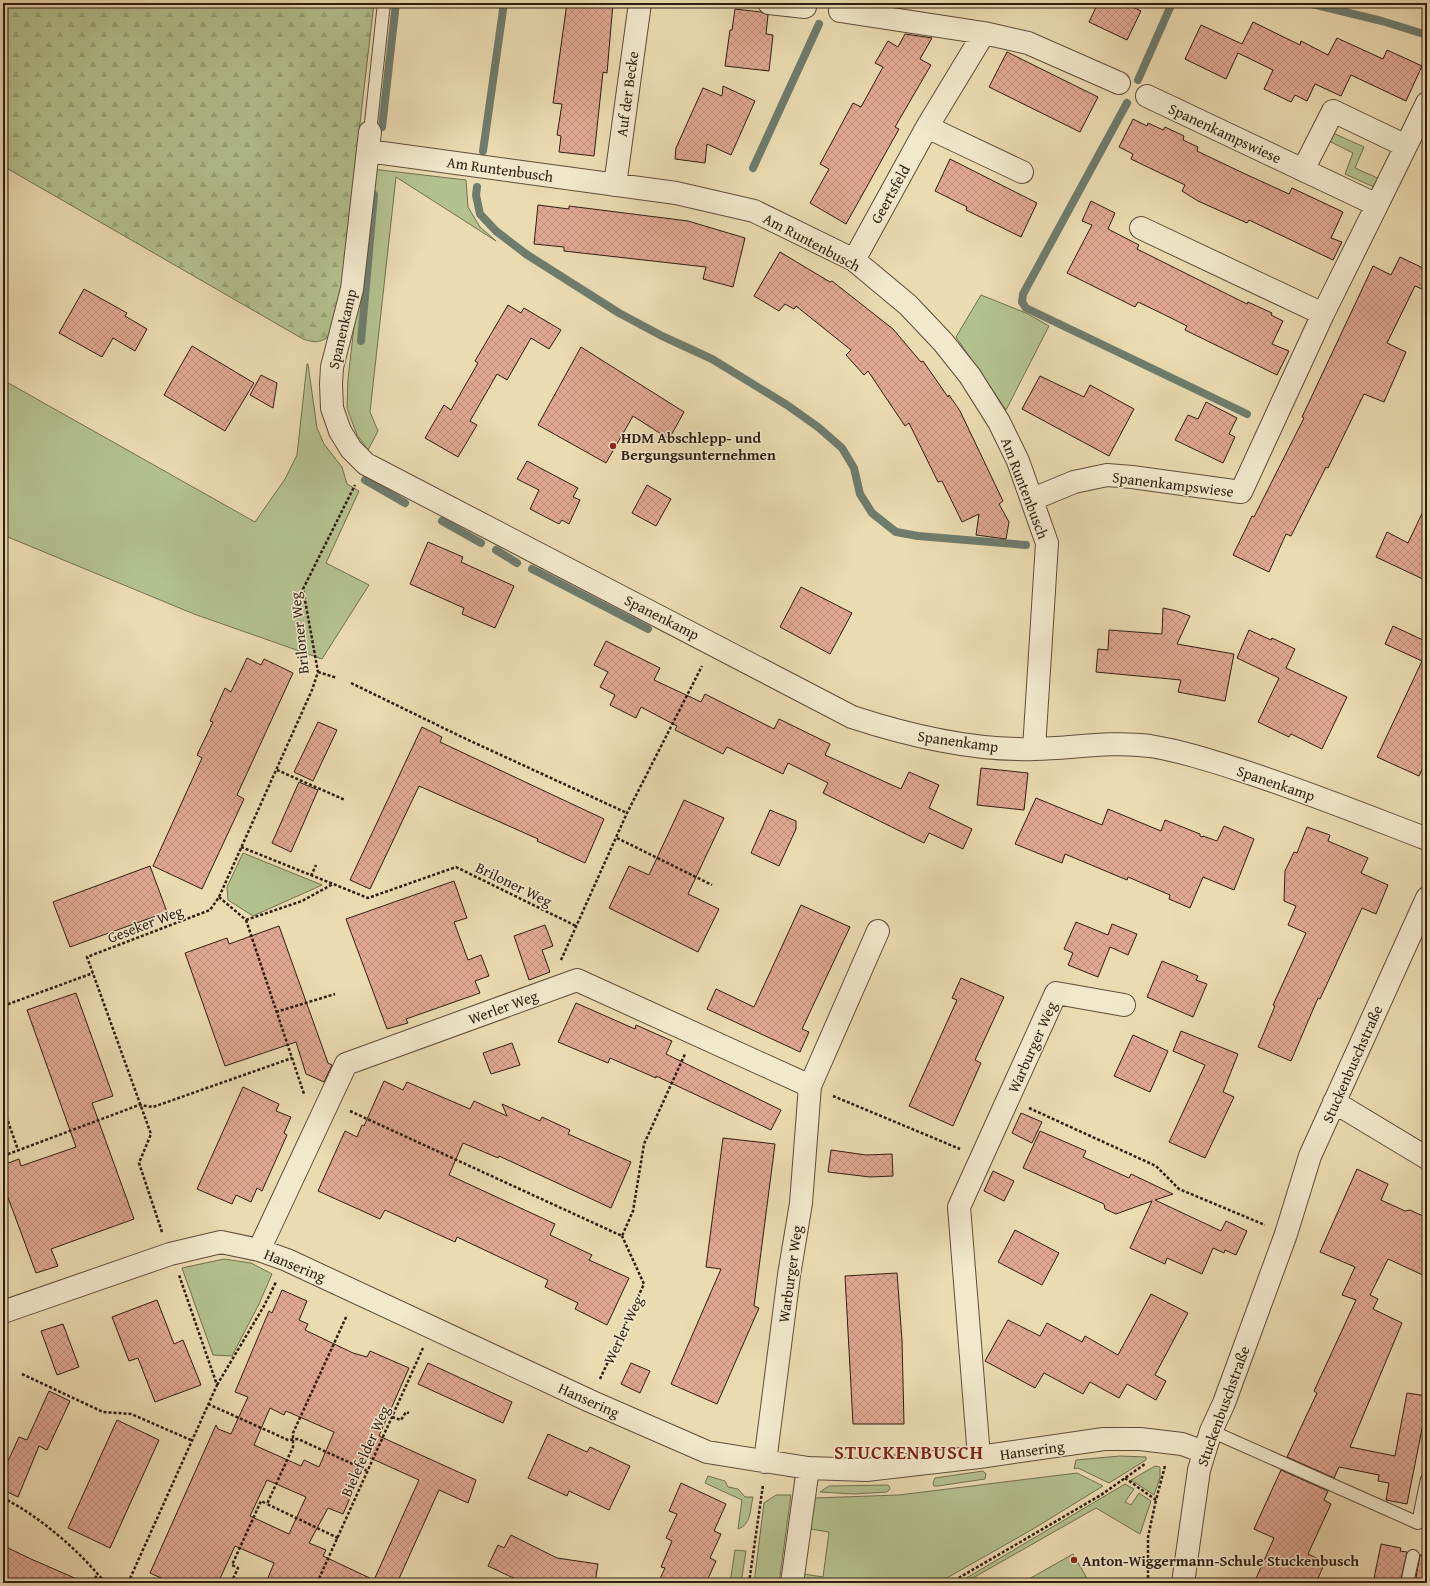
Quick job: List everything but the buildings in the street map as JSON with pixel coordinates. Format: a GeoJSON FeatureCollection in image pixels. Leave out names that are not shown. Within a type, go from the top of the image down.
{"type":"FeatureCollection","features":[{"type":"Feature","properties":{"kind":"street","name":"Auf der Becke"},"geometry":{"type":"LineString","coordinates":[[615,186],[640,3]]}},
{"type":"Feature","properties":{"kind":"street"},"geometry":{"type":"LineString","coordinates":[[769,3],[804,7]]}},
{"type":"Feature","properties":{"kind":"street"},"geometry":{"type":"LineString","coordinates":[[840,11],[984,33],[1028,43],[1119,83]]}},
{"type":"Feature","properties":{"kind":"street","name":"Geertsfeld"},"geometry":{"type":"LineString","coordinates":[[854,260],[927,127],[984,33]]}},
{"type":"Feature","properties":{"kind":"street","name":"Spanenkampswiese"},"geometry":{"type":"LineString","coordinates":[[1147,96],[1378,205]]}},
{"type":"Feature","properties":{"kind":"street","name":"Spanenkampswiese"},"geometry":{"type":"LineString","coordinates":[[1033,499],[1074,482],[1107,475],[1241,492],[1324,314],[1427,103]]}},
{"type":"Feature","properties":{"kind":"street"},"geometry":{"type":"LineString","coordinates":[[1303,170],[1333,111],[1406,146]]}},
{"type":"Feature","properties":{"kind":"street"},"geometry":{"type":"LineString","coordinates":[[927,127],[1022,172]]}},
{"type":"Feature","properties":{"kind":"street","name":"Am Runtenbusch"},"geometry":{"type":"LineString","coordinates":[[369,142],[615,186],[676,193],[754,211],[854,260],[908,305],[943,342],[970,376],[999,422],[1018,461],[1033,499],[1047,543],[1034,749]]}},
{"type":"Feature","properties":{"kind":"street","name":"Spanenkamp"},"geometry":{"type":"LineString","coordinates":[[369,142],[352,289],[332,368],[331,384],[332,408],[340,431],[351,449],[366,464],[713,643],[852,717],[879,726],[936,740],[988,747],[1034,749],[1093,745],[1150,746],[1212,761],[1282,784],[1427,839]]}},
{"type":"Feature","properties":{"kind":"street"},"geometry":{"type":"LineString","coordinates":[[1141,228],[1324,314]]}},
{"type":"Feature","properties":{"kind":"street","name":"Stuckenbuschstraße"},"geometry":{"type":"LineString","coordinates":[[1183,1583],[1199,1470],[1211,1431],[1224,1403],[1286,1234],[1310,1156],[1427,898]]}},
{"type":"Feature","properties":{"kind":"street","name":"Warburger Weg"},"geometry":{"type":"LineString","coordinates":[[766,1462],[789,1275],[801,1203],[810,1086],[878,931]]}},
{"type":"Feature","properties":{"kind":"street","name":"Werler Weg"},"geometry":{"type":"LineString","coordinates":[[259,1250],[316,1128],[330,1102],[346,1064],[577,980],[810,1086]]}},
{"type":"Feature","properties":{"kind":"street","name":"Warburger Weg"},"geometry":{"type":"LineString","coordinates":[[979,1457],[960,1207],[1056,993],[1124,1005]]}},
{"type":"Feature","properties":{"kind":"street"},"geometry":{"type":"LineString","coordinates":[[1334,1102],[1427,1158]]}},
{"type":"Feature","properties":{"kind":"street","name":"Hansering"},"geometry":{"type":"LineString","coordinates":[[3,1312],[170,1254],[221,1242],[259,1250],[286,1260],[358,1292],[590,1401],[707,1452],[808,1468],[866,1470],[979,1457],[1104,1440],[1140,1439],[1182,1444],[1204,1452]]}},
{"type":"Feature","properties":{"kind":"street"},"geometry":{"type":"LineString","coordinates":[[792,1583],[808,1468]]}},
{"type":"Feature","properties":{"kind":"lane","name":"Spanenkamp"},"geometry":{"type":"LineString","coordinates":[[369,142],[384,3]]}},
{"type":"Feature","properties":{"kind":"lane"},"geometry":{"type":"LineString","coordinates":[[1211,1431],[1418,1523],[1427,1479]]}},
{"type":"Feature","properties":{"kind":"lane"},"geometry":{"type":"LineString","coordinates":[[1407,1583],[1413,1556]]}},
{"type":"Feature","properties":{"kind":"path","name":"Briloner Weg"},"geometry":{"type":"LineString","coordinates":[[219,897],[312,690],[318,672],[303,589],[366,464]]}},
{"type":"Feature","properties":{"kind":"path"},"geometry":{"type":"LineString","coordinates":[[563,985],[561,959],[628,813],[713,643]]}},
{"type":"Feature","properties":{"kind":"path"},"geometry":{"type":"LineString","coordinates":[[318,672],[337,678]]}},
{"type":"Feature","properties":{"kind":"path"},"geometry":{"type":"LineString","coordinates":[[351,683],[464,738],[628,813]]}},
{"type":"Feature","properties":{"kind":"path"},"geometry":{"type":"LineString","coordinates":[[277,770],[345,800]]}},
{"type":"Feature","properties":{"kind":"path"},"geometry":{"type":"LineString","coordinates":[[617,838],[712,885]]}},
{"type":"Feature","properties":{"kind":"path","name":"Briloner Weg"},"geometry":{"type":"LineString","coordinates":[[241,847],[368,898],[456,867],[576,926]]}},
{"type":"Feature","properties":{"kind":"path"},"geometry":{"type":"LineString","coordinates":[[311,876],[316,865]]}},
{"type":"Feature","properties":{"kind":"path"},"geometry":{"type":"LineString","coordinates":[[246,920],[302,901],[333,884]]}},
{"type":"Feature","properties":{"kind":"path"},"geometry":{"type":"LineString","coordinates":[[219,897],[246,920],[316,1128]]}},
{"type":"Feature","properties":{"kind":"path","name":"Geseker Weg"},"geometry":{"type":"LineString","coordinates":[[170,1254],[139,1163],[151,1134],[139,1105],[87,957],[210,910],[219,897]]}},
{"type":"Feature","properties":{"kind":"path"},"geometry":{"type":"LineString","coordinates":[[3,1006],[93,973]]}},
{"type":"Feature","properties":{"kind":"path"},"geometry":{"type":"LineString","coordinates":[[276,1012],[335,994]]}},
{"type":"Feature","properties":{"kind":"path"},"geometry":{"type":"LineString","coordinates":[[303,1090],[622,1236],[633,1211],[644,1144],[695,1033]]}},
{"type":"Feature","properties":{"kind":"path"},"geometry":{"type":"LineString","coordinates":[[3,1156],[139,1105],[153,1107],[292,1058]]}},
{"type":"Feature","properties":{"kind":"path"},"geometry":{"type":"LineString","coordinates":[[810,1086],[898,1124],[983,1157]]}},
{"type":"Feature","properties":{"kind":"path","name":"Warburger Weg"},"geometry":{"type":"LineString","coordinates":[[1009,1099],[1156,1166],[1179,1189],[1286,1234]]}},
{"type":"Feature","properties":{"kind":"path"},"geometry":{"type":"LineString","coordinates":[[3,1108],[18,1151]]}},
{"type":"Feature","properties":{"kind":"path","name":"Werler Weg"},"geometry":{"type":"LineString","coordinates":[[590,1401],[644,1284],[622,1236]]}},
{"type":"Feature","properties":{"kind":"path"},"geometry":{"type":"LineString","coordinates":[[170,1254],[182,1281],[217,1385]]}},
{"type":"Feature","properties":{"kind":"path"},"geometry":{"type":"LineString","coordinates":[[128,1583],[217,1385],[264,1306],[286,1260]]}},
{"type":"Feature","properties":{"kind":"path"},"geometry":{"type":"LineString","coordinates":[[268,1504],[293,1447],[293,1433],[358,1292]]}},
{"type":"Feature","properties":{"kind":"path","name":"Bielefelder Weg"},"geometry":{"type":"LineString","coordinates":[[317,1583],[432,1328]]}},
{"type":"Feature","properties":{"kind":"path"},"geometry":{"type":"LineString","coordinates":[[22,1374],[103,1412],[131,1414],[191,1440]]}},
{"type":"Feature","properties":{"kind":"path"},"geometry":{"type":"LineString","coordinates":[[208,1404],[288,1440],[298,1439],[368,1471]]}},
{"type":"Feature","properties":{"kind":"path"},"geometry":{"type":"LineString","coordinates":[[392,1417],[400,1420],[406,1412],[409,1414]]}},
{"type":"Feature","properties":{"kind":"path"},"geometry":{"type":"LineString","coordinates":[[1148,1583],[1148,1537],[1156,1500],[1169,1450],[1182,1444]]}},
{"type":"Feature","properties":{"kind":"path"},"geometry":{"type":"LineString","coordinates":[[749,1583],[766,1462]]}},
{"type":"Feature","properties":{"kind":"path"},"geometry":{"type":"LineString","coordinates":[[950,1583],[1101,1495],[1148,1462]]}},
{"type":"Feature","properties":{"kind":"path"},"geometry":{"type":"LineString","coordinates":[[1125,1478],[1156,1500]]}},
{"type":"Feature","properties":{"kind":"path"},"geometry":{"type":"LineString","coordinates":[[3,1498],[23,1508],[77,1553],[105,1583]]}},
{"type":"Feature","properties":{"kind":"path"},"geometry":{"type":"LineString","coordinates":[[231,1583],[238,1568],[232,1565],[261,1501],[338,1538]]}},
{"type":"Feature","properties":{"kind":"path"},"geometry":{"type":"LineString","coordinates":[[93,1583],[98,1574]]}},
{"type":"Feature","properties":{"kind":"green space"},"geometry":{"type":"Polygon","coordinates":[[[3,3],[374,3],[358,140],[359,166],[344,284],[331,335],[324,340],[317,342],[303,339],[3,166],[3,3]]]}},
{"type":"Feature","properties":{"kind":"green space"},"geometry":{"type":"Polygon","coordinates":[[[1333,133],[1364,147],[1355,168],[1380,179],[1376,188],[1345,174],[1353,153],[1329,141],[1333,133]]]}},
{"type":"Feature","properties":{"kind":"green space"},"geometry":{"type":"Polygon","coordinates":[[[372,169],[466,180],[468,207],[480,227],[496,241],[396,177],[370,412],[378,431],[368,450],[357,435],[347,408],[348,379],[372,169]]]}},
{"type":"Feature","properties":{"kind":"green space"},"geometry":{"type":"Polygon","coordinates":[[[981,295],[1026,313],[1049,326],[1006,410],[956,337],[981,295]]]}},
{"type":"Feature","properties":{"kind":"green space"},"geometry":{"type":"Polygon","coordinates":[[[307,364],[317,428],[324,444],[342,467],[347,484],[359,491],[326,563],[369,585],[322,659],[194,614],[3,535],[3,380],[255,522],[285,479],[297,455],[307,364]]]}},
{"type":"Feature","properties":{"kind":"green space"},"geometry":{"type":"Polygon","coordinates":[[[243,853],[322,885],[253,916],[228,900],[227,887],[243,853]]]}},
{"type":"Feature","properties":{"kind":"green space"},"geometry":{"type":"Polygon","coordinates":[[[224,1259],[251,1263],[272,1274],[259,1304],[232,1356],[213,1355],[182,1268],[224,1259]]]}},
{"type":"Feature","properties":{"kind":"green space"},"geometry":{"type":"Polygon","coordinates":[[[1120,1456],[1146,1457],[1146,1460],[1109,1483],[1078,1468],[1074,1469],[1076,1460],[1120,1456]]]}},
{"type":"Feature","properties":{"kind":"green space"},"geometry":{"type":"Polygon","coordinates":[[[1155,1466],[1160,1467],[1160,1478],[1154,1495],[1131,1480],[1155,1466]]]}},
{"type":"Feature","properties":{"kind":"green space"},"geometry":{"type":"Polygon","coordinates":[[[983,1471],[986,1474],[985,1479],[938,1486],[934,1486],[933,1483],[935,1478],[983,1471]]]}},
{"type":"Feature","properties":{"kind":"green space"},"geometry":{"type":"Polygon","coordinates":[[[1077,1473],[1103,1486],[1033,1529],[938,1583],[802,1583],[804,1574],[823,1577],[829,1532],[810,1529],[814,1498],[899,1495],[1077,1473]]]}},
{"type":"Feature","properties":{"kind":"green space"},"geometry":{"type":"Polygon","coordinates":[[[708,1476],[725,1481],[728,1487],[738,1489],[745,1497],[753,1497],[748,1521],[742,1527],[738,1529],[742,1500],[705,1483],[708,1476]]]}},
{"type":"Feature","properties":{"kind":"green space"},"geometry":{"type":"Polygon","coordinates":[[[1125,1484],[1134,1489],[1125,1502],[1131,1505],[1139,1493],[1151,1501],[1140,1534],[1096,1508],[964,1583],[958,1583],[1125,1484]]]}},
{"type":"Feature","properties":{"kind":"green space"},"geometry":{"type":"Polygon","coordinates":[[[887,1485],[890,1489],[887,1492],[854,1494],[820,1492],[829,1486],[887,1485]]]}},
{"type":"Feature","properties":{"kind":"green space"},"geometry":{"type":"Polygon","coordinates":[[[776,1495],[791,1495],[779,1583],[754,1583],[764,1503],[776,1495]]]}},
{"type":"Feature","properties":{"kind":"green space"},"geometry":{"type":"Polygon","coordinates":[[[735,1550],[746,1551],[741,1583],[730,1583],[735,1550]]]}},
{"type":"Feature","properties":{"kind":"green space"},"geometry":{"type":"Polygon","coordinates":[[[1073,1554],[1088,1580],[1081,1583],[1032,1583],[1029,1579],[1073,1554]]]}},
{"type":"Feature","properties":{"kind":"waterway"},"geometry":{"type":"LineString","coordinates":[[382,127],[396,3]]}},
{"type":"Feature","properties":{"kind":"waterway"},"geometry":{"type":"LineString","coordinates":[[483,151],[504,3]]}},
{"type":"Feature","properties":{"kind":"waterway"},"geometry":{"type":"LineString","coordinates":[[1138,80],[1172,3]]}},
{"type":"Feature","properties":{"kind":"waterway"},"geometry":{"type":"LineString","coordinates":[[1308,3],[1382,21],[1427,35]]}},
{"type":"Feature","properties":{"kind":"waterway"},"geometry":{"type":"LineString","coordinates":[[753,168],[819,24]]}},
{"type":"Feature","properties":{"kind":"waterway"},"geometry":{"type":"LineString","coordinates":[[1127,103],[1023,294],[1022,302],[1026,308],[1247,414]]}},
{"type":"Feature","properties":{"kind":"waterway"},"geometry":{"type":"LineString","coordinates":[[477,187],[476,195],[480,214],[496,231],[526,254],[619,313],[662,336],[712,359],[787,405],[818,427],[842,448],[854,468],[860,494],[872,513],[896,532],[918,536],[1026,545]]}},
{"type":"Feature","properties":{"kind":"waterway"},"geometry":{"type":"LineString","coordinates":[[361,341],[374,195]]}},
{"type":"Feature","properties":{"kind":"waterway"},"geometry":{"type":"LineString","coordinates":[[365,480],[405,503]]}},
{"type":"Feature","properties":{"kind":"waterway"},"geometry":{"type":"LineString","coordinates":[[442,521],[481,543]]}},
{"type":"Feature","properties":{"kind":"waterway"},"geometry":{"type":"LineString","coordinates":[[496,550],[517,563]]}},
{"type":"Feature","properties":{"kind":"waterway"},"geometry":{"type":"LineString","coordinates":[[532,569],[648,629]]}},
{"type":"Feature","properties":{"kind":"place","name":"HDM Abschlepp- und Bergungsunternehmen"},"geometry":{"type":"Point","coordinates":[613,446]}},
{"type":"Feature","properties":{"kind":"place","name":"Anton-Wiggermann-Schule Stuckenbusch"},"geometry":{"type":"Point","coordinates":[1074,1560]}},
{"type":"Feature","properties":{"kind":"district","name":"STUCKENBUSCH"},"geometry":{"type":"Point","coordinates":[909,1452]}}]}
